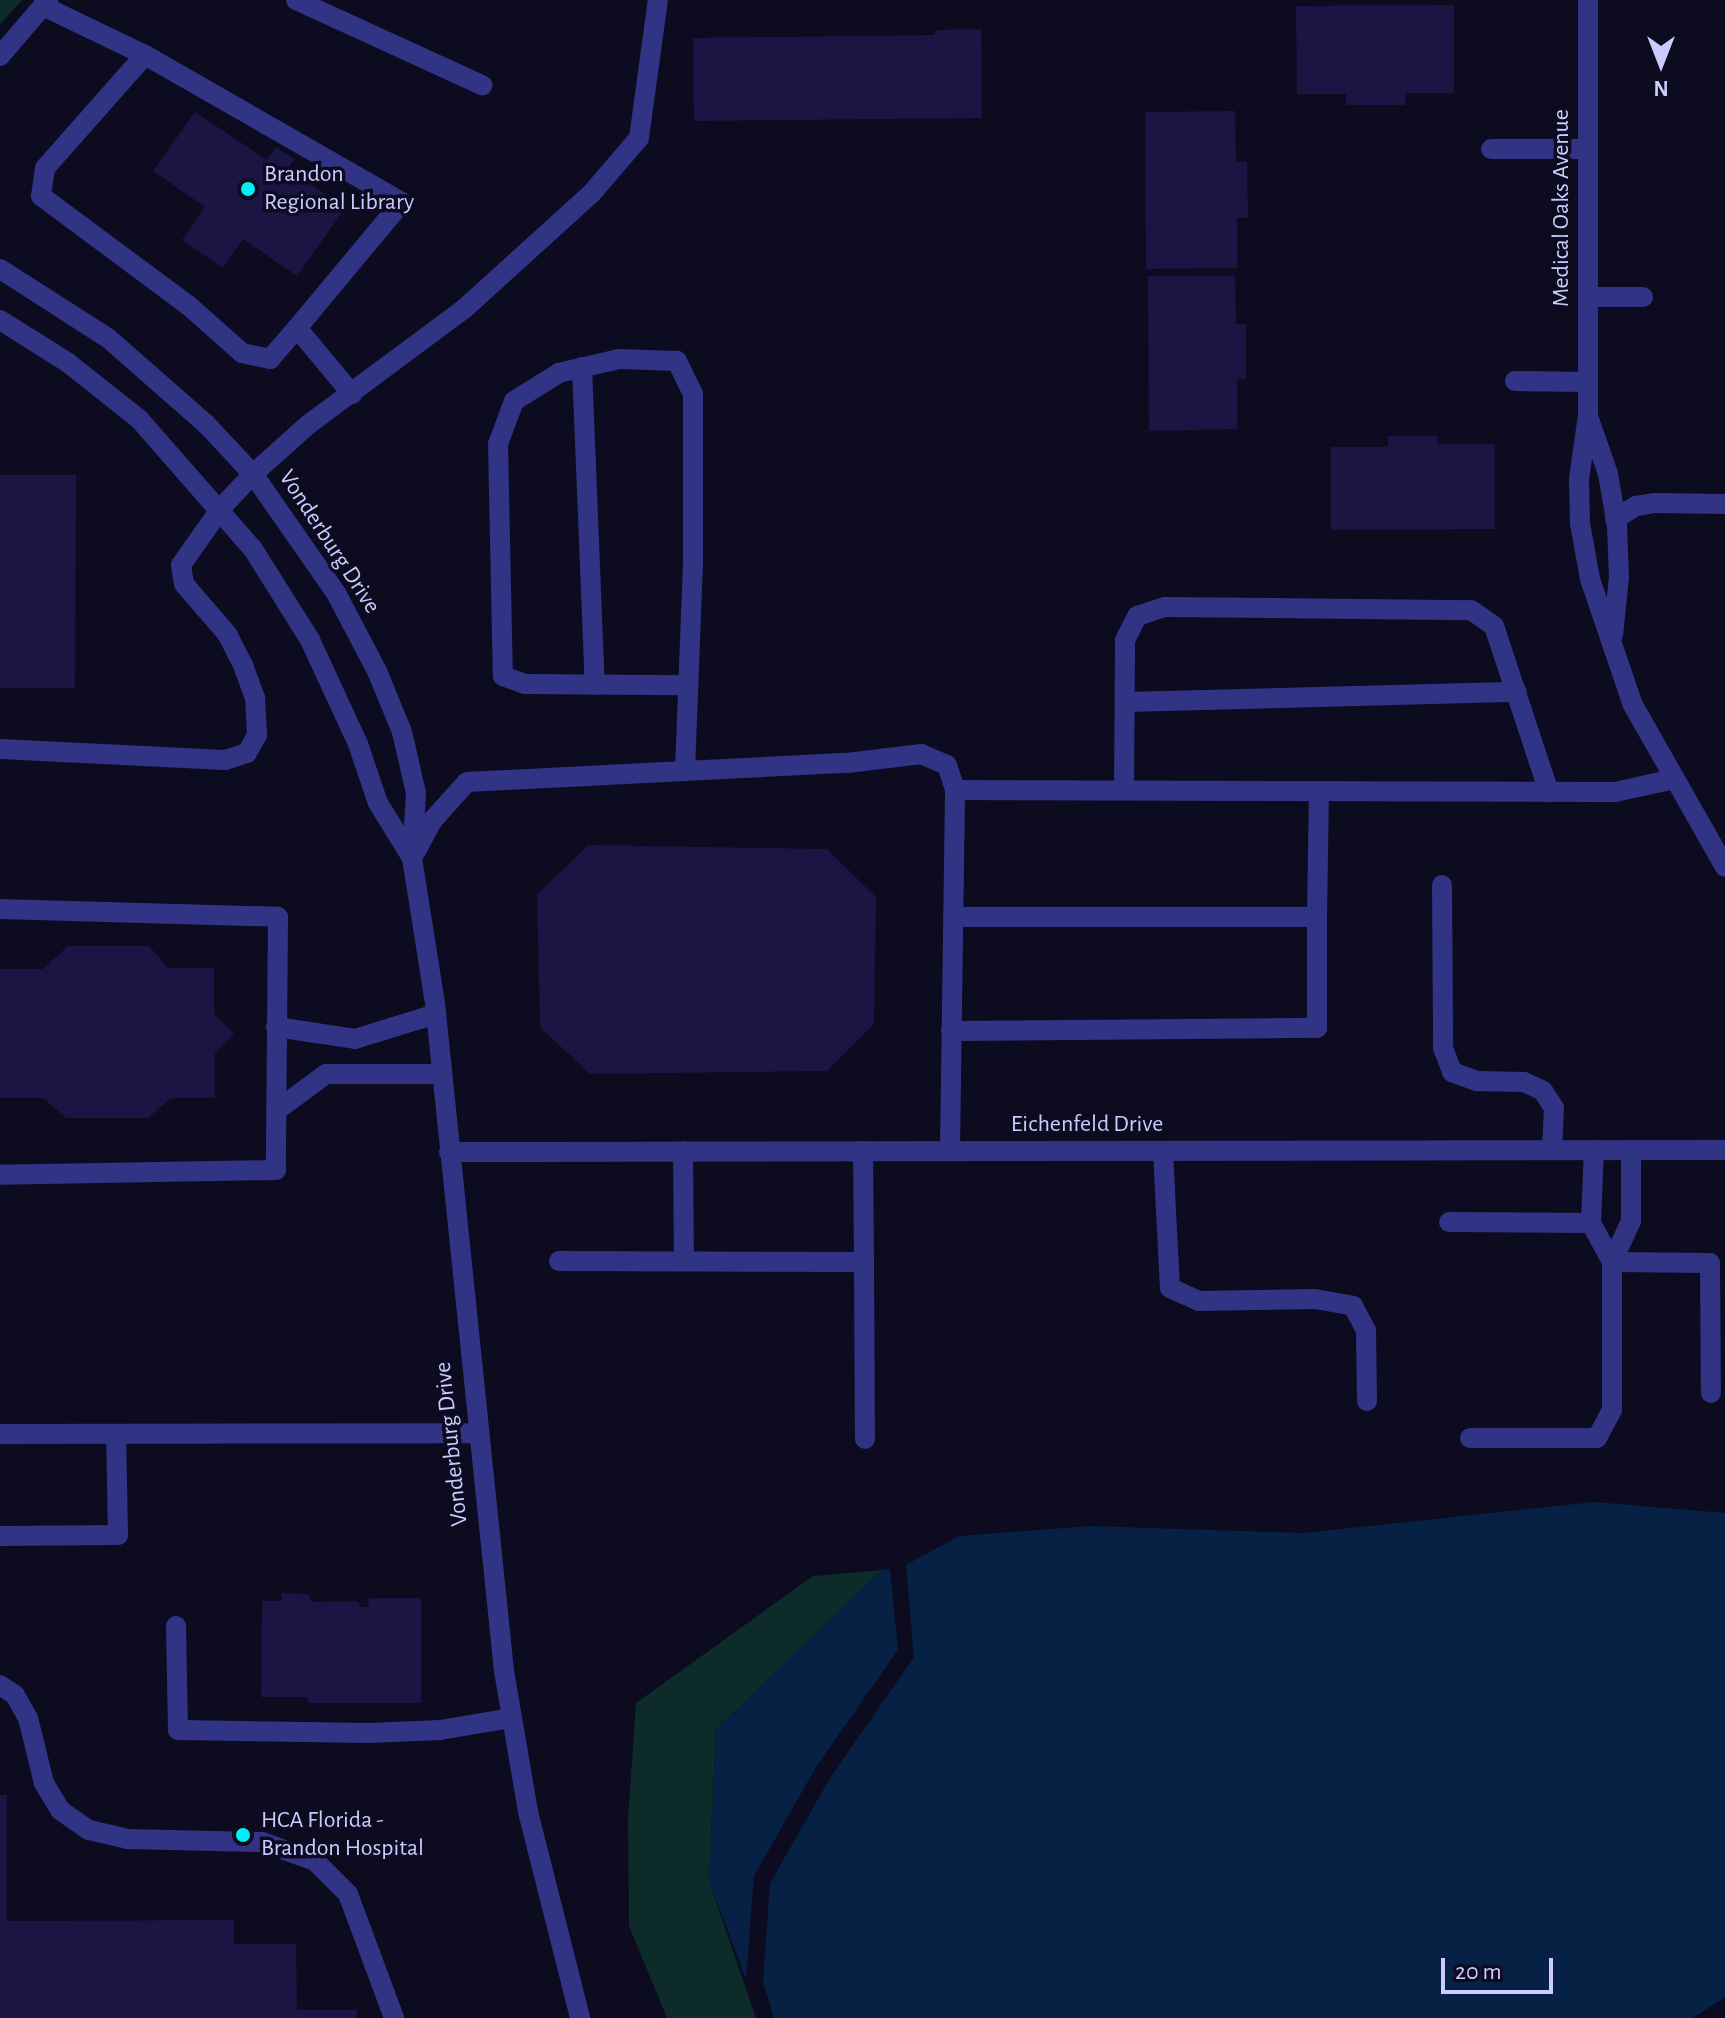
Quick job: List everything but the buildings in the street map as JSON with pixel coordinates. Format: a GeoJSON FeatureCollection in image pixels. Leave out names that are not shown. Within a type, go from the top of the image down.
{"type":"FeatureCollection","features":[{"type":"Feature","properties":{"kind":"street"},"geometry":{"type":"LineString","coordinates":[[296,0],[482,85]]}},
{"type":"Feature","properties":{"kind":"street"},"geometry":{"type":"LineString","coordinates":[[0,749],[225,760],[247,753],[257,735],[255,698],[228,635],[184,584],[181,565],[221,508],[253,474],[464,309],[591,194],[639,138],[658,0]]}},
{"type":"Feature","properties":{"kind":"street","name":"Medical Oaks Avenue"},"geometry":{"type":"LineString","coordinates":[[1588,0],[1588,415],[1579,479],[1580,523],[1590,579],[1633,705],[1725,867]]}},
{"type":"Feature","properties":{"kind":"street"},"geometry":{"type":"LineString","coordinates":[[0,56],[45,3],[145,55],[402,202],[270,359],[242,353],[188,305],[41,196],[45,168],[145,55]]}},
{"type":"Feature","properties":{"kind":"street"},"geometry":{"type":"LineString","coordinates":[[1491,149],[1588,149]]}},
{"type":"Feature","properties":{"kind":"street","name":"Vonderburg Drive"},"geometry":{"type":"LineString","coordinates":[[0,269],[108,338],[206,424],[253,474],[336,593],[391,702],[416,793],[412,858],[436,1014],[477,1433],[511,1718],[542,1872],[580,2018]]}},
{"type":"Feature","properties":{"kind":"street"},"geometry":{"type":"LineString","coordinates":[[1588,297],[1643,297]]}},
{"type":"Feature","properties":{"kind":"street","name":"Vonderburg Drive"},"geometry":{"type":"LineString","coordinates":[[0,320],[67,362],[139,419],[221,508],[284,593],[334,687],[378,803],[412,858]]}},
{"type":"Feature","properties":{"kind":"street"},"geometry":{"type":"LineString","coordinates":[[297,328],[352,394]]}},
{"type":"Feature","properties":{"kind":"street"},"geometry":{"type":"LineString","coordinates":[[685,771],[688,685],[693,394],[677,361],[619,359],[559,373],[514,401],[498,444],[503,676],[525,684],[688,685]]}},
{"type":"Feature","properties":{"kind":"street"},"geometry":{"type":"LineString","coordinates":[[582,367],[595,685]]}},
{"type":"Feature","properties":{"kind":"street"},"geometry":{"type":"LineString","coordinates":[[1515,381],[1588,382]]}},
{"type":"Feature","properties":{"kind":"street","name":"Medical Oaks Avenue"},"geometry":{"type":"LineString","coordinates":[[1588,415],[1608,474],[1615,519],[1619,577],[1612,639]]}},
{"type":"Feature","properties":{"kind":"street"},"geometry":{"type":"LineString","coordinates":[[1615,519],[1636,506],[1654,503],[1725,504]]}},
{"type":"Feature","properties":{"kind":"street"},"geometry":{"type":"LineString","coordinates":[[1124,790],[1125,640],[1137,616],[1165,607],[1471,610],[1494,626],[1549,792]]}},
{"type":"Feature","properties":{"kind":"street"},"geometry":{"type":"LineString","coordinates":[[1125,702],[1517,692]]}},
{"type":"Feature","properties":{"kind":"street"},"geometry":{"type":"LineString","coordinates":[[412,858],[432,821],[467,782],[685,771],[921,754],[947,765],[955,790],[950,1151]]}},
{"type":"Feature","properties":{"kind":"street"},"geometry":{"type":"LineString","coordinates":[[955,790],[1615,792],[1674,779]]}},
{"type":"Feature","properties":{"kind":"street"},"geometry":{"type":"LineString","coordinates":[[951,1031],[1317,1028],[1319,791]]}},
{"type":"Feature","properties":{"kind":"street"},"geometry":{"type":"LineString","coordinates":[[1442,885],[1443,1048],[1452,1072],[1477,1081],[1524,1082],[1543,1091],[1554,1108],[1552,1150]]}},
{"type":"Feature","properties":{"kind":"street"},"geometry":{"type":"LineString","coordinates":[[0,909],[278,917],[276,1170],[0,1175]]}},
{"type":"Feature","properties":{"kind":"street"},"geometry":{"type":"LineString","coordinates":[[953,917],[1317,917]]}},
{"type":"Feature","properties":{"kind":"street"},"geometry":{"type":"LineString","coordinates":[[276,1027],[355,1039],[436,1014]]}},
{"type":"Feature","properties":{"kind":"street"},"geometry":{"type":"LineString","coordinates":[[276,1111],[326,1074],[442,1074]]}},
{"type":"Feature","properties":{"kind":"street"},"geometry":{"type":"LineString","coordinates":[[1594,1150],[1591,1223],[1612,1262]]}},
{"type":"Feature","properties":{"kind":"street"},"geometry":{"type":"LineString","coordinates":[[1470,1438],[1597,1438],[1612,1410],[1612,1262],[1631,1221],[1631,1150]]}},
{"type":"Feature","properties":{"kind":"street","name":"Eichenfeld Drive"},"geometry":{"type":"LineString","coordinates":[[449,1152],[1725,1150]]}},
{"type":"Feature","properties":{"kind":"street"},"geometry":{"type":"LineString","coordinates":[[683,1151],[684,1261]]}},
{"type":"Feature","properties":{"kind":"street"},"geometry":{"type":"LineString","coordinates":[[863,1151],[865,1439]]}},
{"type":"Feature","properties":{"kind":"street"},"geometry":{"type":"LineString","coordinates":[[1163,1151],[1170,1288],[1199,1301],[1315,1299],[1353,1306],[1366,1330],[1367,1401]]}},
{"type":"Feature","properties":{"kind":"street"},"geometry":{"type":"LineString","coordinates":[[1449,1222],[1591,1223]]}},
{"type":"Feature","properties":{"kind":"street"},"geometry":{"type":"LineString","coordinates":[[559,1261],[864,1262]]}},
{"type":"Feature","properties":{"kind":"street"},"geometry":{"type":"LineString","coordinates":[[1612,1262],[1717,1263],[1711,1393]]}},
{"type":"Feature","properties":{"kind":"street"},"geometry":{"type":"LineString","coordinates":[[0,1434],[477,1433]]}},
{"type":"Feature","properties":{"kind":"street"},"geometry":{"type":"LineString","coordinates":[[0,1536],[118,1535],[116,1435]]}},
{"type":"Feature","properties":{"kind":"street"},"geometry":{"type":"LineString","coordinates":[[176,1626],[178,1730],[440,1730],[511,1718]]}},
{"type":"Feature","properties":{"kind":"street"},"geometry":{"type":"LineString","coordinates":[[0,1685],[15,1695],[28,1718],[44,1783],[60,1810],[89,1830],[127,1839],[262,1842],[315,1861],[348,1894],[394,2018]]}},
{"type":"Feature","properties":{"kind":"green space"},"geometry":{"type":"Polygon","coordinates":[[[0,0],[22,0],[0,25],[0,0]]]}},
{"type":"Feature","properties":{"kind":"green space"},"geometry":{"type":"Polygon","coordinates":[[[882,1570],[716,1729],[709,1881],[756,2018],[667,2018],[629,1926],[628,1819],[636,1703],[813,1576],[882,1570]]]}},
{"type":"Feature","properties":{"kind":"water"},"geometry":{"type":"Polygon","coordinates":[[[1594,1502],[1725,1513],[1725,1997],[1693,2018],[774,2018],[763,1981],[770,1883],[830,1778],[914,1657],[906,1565],[959,1536],[1090,1526],[1304,1533],[1594,1502]]]}},
{"type":"Feature","properties":{"kind":"water"},"geometry":{"type":"Polygon","coordinates":[[[890,1569],[898,1650],[816,1767],[754,1876],[746,1979],[709,1881],[716,1729],[882,1570],[890,1569]]]}},
{"type":"Feature","properties":{"kind":"place","name":"Brandon Regional Library"},"geometry":{"type":"Point","coordinates":[248,189]}},
{"type":"Feature","properties":{"kind":"place","name":"HCA Florida - Brandon Hospital"},"geometry":{"type":"Point","coordinates":[243,1835]}}]}
